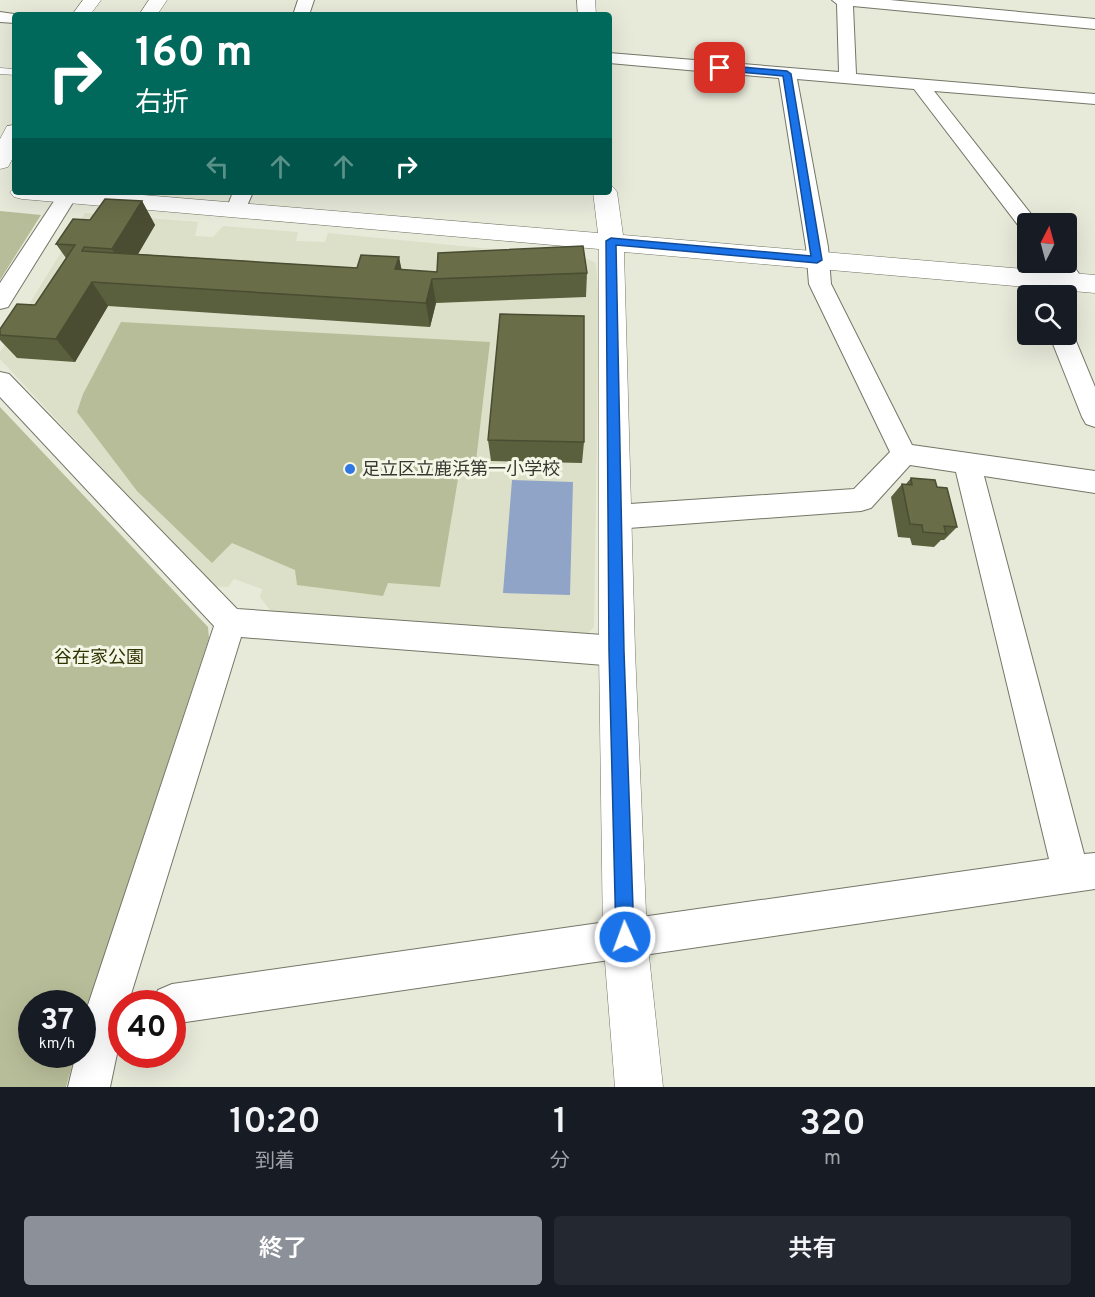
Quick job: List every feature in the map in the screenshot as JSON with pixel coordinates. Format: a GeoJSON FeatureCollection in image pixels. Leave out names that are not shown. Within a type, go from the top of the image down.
{"type":"FeatureCollection","features":[{"type":"Feature","properties":{"kind":"street"},"geometry":{"type":"LineString","coordinates":[[840,0],[1095,24]]}},
{"type":"Feature","properties":{"kind":"street"},"geometry":{"type":"LineString","coordinates":[[845,0],[848,79]]}},
{"type":"Feature","properties":{"kind":"street"},"geometry":{"type":"LineString","coordinates":[[612,58],[1095,99]]}},
{"type":"Feature","properties":{"kind":"street"},"geometry":{"type":"LineString","coordinates":[[787,74],[820,284],[904,454]]}},
{"type":"Feature","properties":{"kind":"street"},"geometry":{"type":"LineString","coordinates":[[920,85],[1019,213]]}},
{"type":"Feature","properties":{"kind":"street"},"geometry":{"type":"LineString","coordinates":[[0,162],[12,137]]}},
{"type":"Feature","properties":{"kind":"street"},"geometry":{"type":"LineString","coordinates":[[0,301],[67,195]]}},
{"type":"Feature","properties":{"kind":"street"},"geometry":{"type":"LineString","coordinates":[[93,195],[240,201],[611,241],[817,260],[1024,285]]}},
{"type":"Feature","properties":{"kind":"street"},"geometry":{"type":"LineString","coordinates":[[605,195],[611,241],[617,651],[625,937],[639,1087]]}},
{"type":"Feature","properties":{"kind":"street"},"geometry":{"type":"LineString","coordinates":[[1073,273],[1085,283]]}},
{"type":"Feature","properties":{"kind":"street"},"geometry":{"type":"LineString","coordinates":[[1063,285],[1085,283]]}},
{"type":"Feature","properties":{"kind":"street"},"geometry":{"type":"LineString","coordinates":[[1066,345],[1095,417]]}},
{"type":"Feature","properties":{"kind":"street"},"geometry":{"type":"LineString","coordinates":[[0,381],[230,622],[617,651]]}},
{"type":"Feature","properties":{"kind":"street"},"geometry":{"type":"LineString","coordinates":[[615,517],[861,500],[904,454]]}},
{"type":"Feature","properties":{"kind":"street"},"geometry":{"type":"LineString","coordinates":[[904,454],[1095,482]]}},
{"type":"Feature","properties":{"kind":"street"},"geometry":{"type":"LineString","coordinates":[[186,1002],[625,937],[1083,873],[967,463]]}},
{"type":"Feature","properties":{"kind":"street"},"geometry":{"type":"LineString","coordinates":[[120,990],[230,622]]}},
{"type":"Feature","properties":{"kind":"street"},"geometry":{"type":"LineString","coordinates":[[89,1087],[108,1028]]}},
{"type":"Feature","properties":{"kind":"shaded area","name":"足立区立鹿浜第一小学校"},"geometry":{"type":"Polygon","coordinates":[[[85,213],[198,222],[195,236],[213,237],[223,226],[298,232],[296,241],[325,242],[328,233],[585,258],[596,263],[599,301],[594,627],[584,637],[273,614],[260,597],[262,589],[234,579],[228,587],[212,586],[0,359],[0,352],[85,213]]]}},
{"type":"Feature","properties":{"kind":"green space"},"geometry":{"type":"Polygon","coordinates":[[[0,211],[41,215],[0,280],[0,211]]]}},
{"type":"Feature","properties":{"kind":"green space"},"geometry":{"type":"Polygon","coordinates":[[[121,322],[490,342],[476,461],[461,461],[440,587],[388,583],[383,596],[297,585],[295,570],[232,543],[212,563],[137,491],[77,412],[83,394],[121,322]]]}},
{"type":"Feature","properties":{"kind":"green space","name":"谷在家公園"},"geometry":{"type":"Polygon","coordinates":[[[0,407],[208,627],[209,638],[93,990],[18,990],[18,1068],[71,1068],[66,1087],[0,1087],[0,407]]]}},
{"type":"Feature","properties":{"kind":"water"},"geometry":{"type":"Polygon","coordinates":[[[512,480],[573,482],[570,595],[503,593],[512,480]]]}},
{"type":"Feature","properties":{"kind":"building"},"geometry":{"type":"Polygon","coordinates":[[[105,199],[142,201],[112,249],[84,247],[82,251],[357,268],[361,255],[399,257],[395,269],[437,272],[438,253],[583,246],[587,273],[432,279],[426,303],[92,282],[56,339],[0,335],[0,329],[17,304],[35,305],[75,245],[56,244],[73,219],[90,220],[105,199]]]}},
{"type":"Feature","properties":{"kind":"building"},"geometry":{"type":"Polygon","coordinates":[[[500,314],[584,316],[584,442],[488,440],[500,314]]]}},
{"type":"Feature","properties":{"kind":"building"},"geometry":{"type":"Polygon","coordinates":[[[911,478],[935,480],[937,487],[947,488],[957,527],[944,526],[946,534],[923,532],[922,525],[910,524],[902,484],[912,485],[911,478]]]}},
{"type":"Feature","properties":{"kind":"place","name":"足立区立鹿浜第一小学校"},"geometry":{"type":"Point","coordinates":[350,469]}},
{"type":"Feature","properties":{"kind":"route"},"geometry":{"type":"LineString","coordinates":[[625,937],[617,651],[611,241],[817,260],[817,247],[787,74],[720,68]]}}]}
